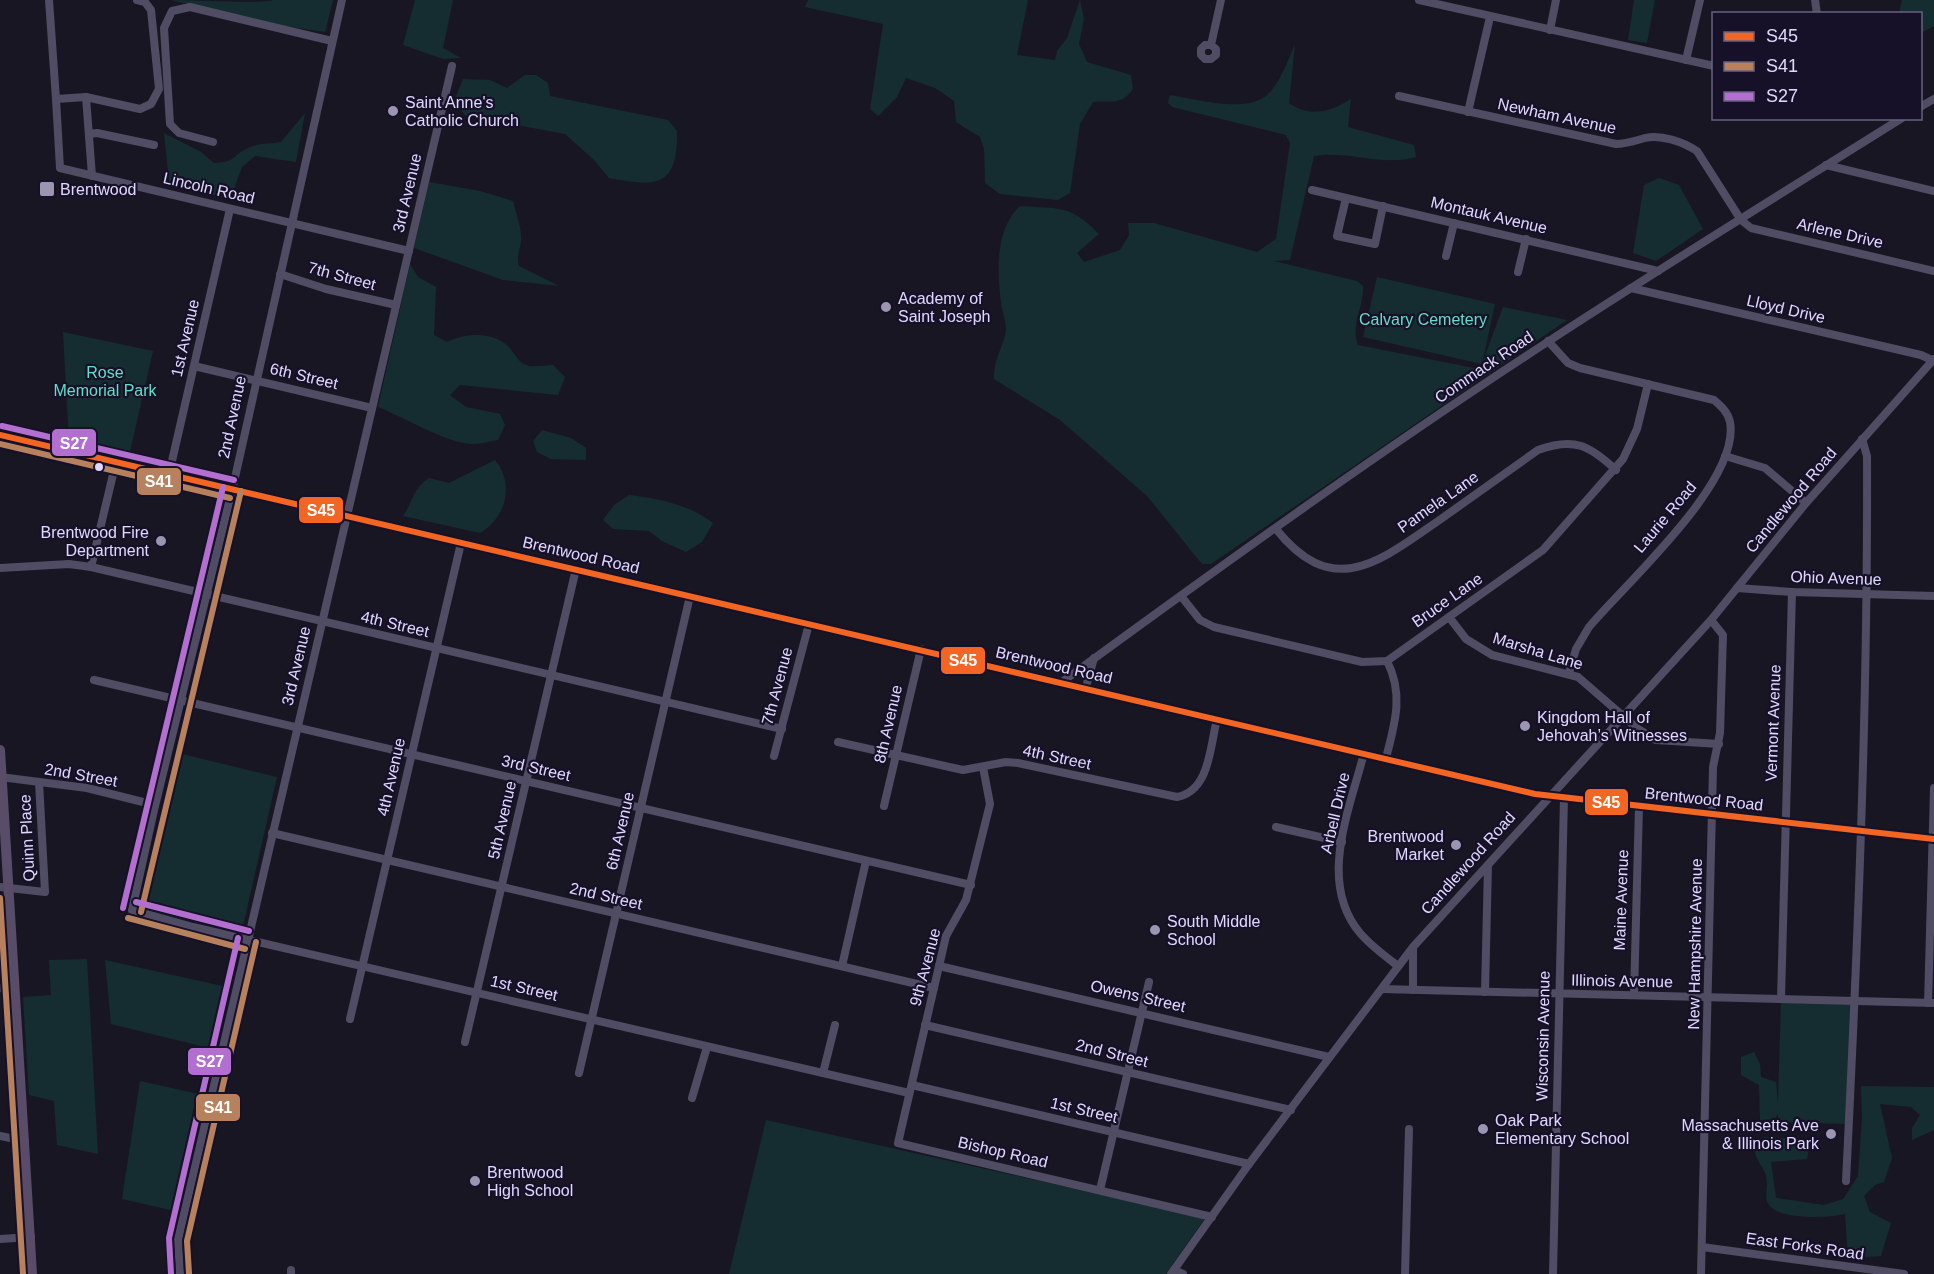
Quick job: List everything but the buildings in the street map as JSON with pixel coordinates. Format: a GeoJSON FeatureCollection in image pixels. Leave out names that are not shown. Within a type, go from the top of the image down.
{"type":"FeatureCollection","features":[{"type":"Feature","properties":{"kind":"main road"},"geometry":{"type":"LineString","coordinates":[[0,750],[4,887],[25,1141],[32,1274]]}},
{"type":"Feature","properties":{"kind":"street"},"geometry":{"type":"LineString","coordinates":[[49,0],[56,99],[86,97],[140,109],[151,104],[159,89],[151,10],[145,2],[137,0]]}},
{"type":"Feature","properties":{"kind":"street","name":"2nd Avenue"},"geometry":{"type":"LineString","coordinates":[[132,910],[132,902],[232,489],[254,380],[342,0]]}},
{"type":"Feature","properties":{"kind":"street"},"geometry":{"type":"LineString","coordinates":[[1211,45],[1221,0]]}},
{"type":"Feature","properties":{"kind":"street"},"geometry":{"type":"LineString","coordinates":[[1419,0],[1712,66]]}},
{"type":"Feature","properties":{"kind":"street"},"geometry":{"type":"LineString","coordinates":[[1550,30],[1556,0]]}},
{"type":"Feature","properties":{"kind":"street"},"geometry":{"type":"LineString","coordinates":[[1686,60],[1700,0]]}},
{"type":"Feature","properties":{"kind":"street"},"geometry":{"type":"LineString","coordinates":[[213,142],[179,133],[170,124],[164,28],[172,11],[190,8],[332,41]]}},
{"type":"Feature","properties":{"kind":"street"},"geometry":{"type":"LineString","coordinates":[[1468,112],[1490,17]]}},
{"type":"Feature","properties":{"kind":"street","name":"3rd Avenue"},"geometry":{"type":"LineString","coordinates":[[180,1274],[178,1240],[452,66]]}},
{"type":"Feature","properties":{"kind":"street","name":"Newham Avenue"},"geometry":{"type":"LineString","coordinates":[[1399,96],[1616,144],[1627,144],[1647,137],[1687,145],[1697,151],[1706,163],[1741,220]]}},
{"type":"Feature","properties":{"kind":"street"},"geometry":{"type":"LineString","coordinates":[[86,97],[92,176]]}},
{"type":"Feature","properties":{"kind":"street","name":"Lincoln Road"},"geometry":{"type":"LineString","coordinates":[[56,99],[58,167],[409,251]]}},
{"type":"Feature","properties":{"kind":"street","name":"Commack Road"},"geometry":{"type":"LineString","coordinates":[[1062,682],[1276,529],[1548,341],[1899,120]]}},
{"type":"Feature","properties":{"kind":"street"},"geometry":{"type":"LineString","coordinates":[[89,134],[97,133],[154,145]]}},
{"type":"Feature","properties":{"kind":"street"},"geometry":{"type":"LineString","coordinates":[[1827,165],[1934,190]]}},
{"type":"Feature","properties":{"kind":"street","name":"Montauk Avenue"},"geometry":{"type":"LineString","coordinates":[[1312,190],[1658,271]]}},
{"type":"Feature","properties":{"kind":"street"},"geometry":{"type":"LineString","coordinates":[[1346,198],[1337,236],[1375,244],[1383,206]]}},
{"type":"Feature","properties":{"kind":"street","name":"1st Avenue"},"geometry":{"type":"LineString","coordinates":[[169,474],[230,209]]}},
{"type":"Feature","properties":{"kind":"street","name":"Arlene Drive"},"geometry":{"type":"LineString","coordinates":[[1741,220],[1751,228],[1934,270]]}},
{"type":"Feature","properties":{"kind":"street"},"geometry":{"type":"LineString","coordinates":[[1446,256],[1454,223]]}},
{"type":"Feature","properties":{"kind":"street"},"geometry":{"type":"LineString","coordinates":[[1518,272],[1526,239]]}},
{"type":"Feature","properties":{"kind":"street","name":"7th Street"},"geometry":{"type":"LineString","coordinates":[[280,274],[326,289],[396,305]]}},
{"type":"Feature","properties":{"kind":"street","name":"Lloyd Drive"},"geometry":{"type":"LineString","coordinates":[[1631,288],[1934,360]]}},
{"type":"Feature","properties":{"kind":"street","name":"Laurie Road"},"geometry":{"type":"LineString","coordinates":[[1548,341],[1568,363],[1714,400],[1725,409],[1730,422],[1725,456],[1716,477],[1697,506],[1588,627],[1576,649],[1569,673]]}},
{"type":"Feature","properties":{"kind":"street","name":"Candlewood Road"},"geometry":{"type":"LineString","coordinates":[[1173,1272],[1249,1164],[1413,947],[1711,620],[1806,503],[1934,360]]}},
{"type":"Feature","properties":{"kind":"street","name":"6th Street"},"geometry":{"type":"LineString","coordinates":[[194,366],[372,408]]}},
{"type":"Feature","properties":{"kind":"street","name":"Bruce Lane"},"geometry":{"type":"LineString","coordinates":[[1387,661],[1543,550],[1616,470],[1637,429],[1648,384]]}},
{"type":"Feature","properties":{"kind":"street","name":"Brentwood Road"},"geometry":{"type":"LineString","coordinates":[[0,435],[1549,796],[1933,839]]}},
{"type":"Feature","properties":{"kind":"street"},"geometry":{"type":"LineString","coordinates":[[1846,1181],[1855,1000],[1866,594],[1867,456],[1862,439]]}},
{"type":"Feature","properties":{"kind":"street","name":"Pamela Lane"},"geometry":{"type":"LineString","coordinates":[[1276,529],[1289,544],[1315,563],[1330,567],[1360,567],[1390,555],[1538,450],[1565,442],[1578,444],[1589,448],[1616,470]]}},
{"type":"Feature","properties":{"kind":"street"},"geometry":{"type":"LineString","coordinates":[[1725,456],[1765,468],[1806,503]]}},
{"type":"Feature","properties":{"kind":"street"},"geometry":{"type":"LineString","coordinates":[[91,567],[116,462]]}},
{"type":"Feature","properties":{"kind":"street","name":"4th Avenue"},"geometry":{"type":"LineString","coordinates":[[350,1019],[461,543]]}},
{"type":"Feature","properties":{"kind":"street","name":"4th Street"},"geometry":{"type":"LineString","coordinates":[[0,568],[69,564],[91,567],[782,729]]}},
{"type":"Feature","properties":{"kind":"street","name":"5th Avenue"},"geometry":{"type":"LineString","coordinates":[[465,1042],[576,569]]}},
{"type":"Feature","properties":{"kind":"street","name":"Ohio Avenue"},"geometry":{"type":"LineString","coordinates":[[1737,588],[1934,596]]}},
{"type":"Feature","properties":{"kind":"street","name":"Vermont Avenue"},"geometry":{"type":"LineString","coordinates":[[1781,999],[1792,592]]}},
{"type":"Feature","properties":{"kind":"street","name":"6th Avenue"},"geometry":{"type":"LineString","coordinates":[[579,1073],[690,596]]}},
{"type":"Feature","properties":{"kind":"street"},"geometry":{"type":"LineString","coordinates":[[1181,596],[1200,620],[1214,627],[1354,661],[1372,663],[1387,661],[1396,682],[1398,698],[1386,758]]}},
{"type":"Feature","properties":{"kind":"street","name":"Marsha Lane"},"geometry":{"type":"LineString","coordinates":[[1449,618],[1466,639],[1492,655],[1569,673],[1588,683],[1646,735],[1656,740],[1719,744]]}},
{"type":"Feature","properties":{"kind":"street","name":"New Hampshire Avenue"},"geometry":{"type":"LineString","coordinates":[[1701,1274],[1713,766],[1719,744],[1723,635],[1711,620]]}},
{"type":"Feature","properties":{"kind":"street","name":"7th Avenue"},"geometry":{"type":"LineString","coordinates":[[774,756],[809,624]]}},
{"type":"Feature","properties":{"kind":"street","name":"8th Avenue"},"geometry":{"type":"LineString","coordinates":[[884,806],[921,649]]}},
{"type":"Feature","properties":{"kind":"street"},"geometry":{"type":"LineString","coordinates":[[1086,687],[1094,658]]}},
{"type":"Feature","properties":{"kind":"street","name":"3rd Street"},"geometry":{"type":"LineString","coordinates":[[94,680],[971,885]]}},
{"type":"Feature","properties":{"kind":"street","name":"4th Street"},"geometry":{"type":"LineString","coordinates":[[838,742],[963,771],[1006,762],[1018,763],[1166,797],[1186,796],[1200,783],[1217,718]]}},
{"type":"Feature","properties":{"kind":"street","name":"Arbell Drive"},"geometry":{"type":"LineString","coordinates":[[1364,753],[1342,842],[1338,881],[1344,906],[1363,936],[1398,966]]}},
{"type":"Feature","properties":{"kind":"street","name":"9th Avenue"},"geometry":{"type":"LineString","coordinates":[[898,1143],[946,936],[966,900],[971,885],[990,804],[983,767]]}},
{"type":"Feature","properties":{"kind":"street","name":"2nd Street"},"geometry":{"type":"LineString","coordinates":[[1,777],[87,788],[155,806]]}},
{"type":"Feature","properties":{"kind":"street","name":"Quinn Place"},"geometry":{"type":"LineString","coordinates":[[4,887],[45,892],[39,782]]}},
{"type":"Feature","properties":{"kind":"street"},"geometry":{"type":"LineString","coordinates":[[1931,1003],[1934,788]]}},
{"type":"Feature","properties":{"kind":"street","name":"Wisconsin Avenue"},"geometry":{"type":"LineString","coordinates":[[1553,1274],[1564,798]]}},
{"type":"Feature","properties":{"kind":"street","name":"Maine Avenue"},"geometry":{"type":"LineString","coordinates":[[1634,995],[1639,806]]}},
{"type":"Feature","properties":{"kind":"street"},"geometry":{"type":"LineString","coordinates":[[1276,827],[1342,842]]}},
{"type":"Feature","properties":{"kind":"street","name":"2nd Street"},"geometry":{"type":"LineString","coordinates":[[272,833],[934,988]]}},
{"type":"Feature","properties":{"kind":"street"},"geometry":{"type":"LineString","coordinates":[[842,966],[866,861]]}},
{"type":"Feature","properties":{"kind":"street"},"geometry":{"type":"LineString","coordinates":[[1485,992],[1488,865]]}},
{"type":"Feature","properties":{"kind":"street","name":"1st Street"},"geometry":{"type":"LineString","coordinates":[[132,910],[151,917],[247,940],[707,1047],[1114,1132],[1249,1164]]}},
{"type":"Feature","properties":{"kind":"street"},"geometry":{"type":"LineString","coordinates":[[1413,947],[1413,990]]}},
{"type":"Feature","properties":{"kind":"street","name":"Owens Street"},"geometry":{"type":"LineString","coordinates":[[939,966],[1329,1057]]}},
{"type":"Feature","properties":{"kind":"street"},"geometry":{"type":"LineString","coordinates":[[1100,1190],[1149,982]]}},
{"type":"Feature","properties":{"kind":"street"},"geometry":{"type":"LineString","coordinates":[[0,988],[14,990]]}},
{"type":"Feature","properties":{"kind":"street","name":"Illinois Avenue"},"geometry":{"type":"LineString","coordinates":[[1382,989],[1931,1003]]}},
{"type":"Feature","properties":{"kind":"street"},"geometry":{"type":"LineString","coordinates":[[823,1073],[835,1025]]}},
{"type":"Feature","properties":{"kind":"street","name":"2nd Street"},"geometry":{"type":"LineString","coordinates":[[926,1025],[1291,1110]]}},
{"type":"Feature","properties":{"kind":"street"},"geometry":{"type":"LineString","coordinates":[[692,1098],[707,1047]]}},
{"type":"Feature","properties":{"kind":"street"},"geometry":{"type":"LineString","coordinates":[[1405,1274],[1409,1129]]}},
{"type":"Feature","properties":{"kind":"street"},"geometry":{"type":"LineString","coordinates":[[0,1136],[25,1141]]}},
{"type":"Feature","properties":{"kind":"street","name":"Bishop Road"},"geometry":{"type":"LineString","coordinates":[[898,1143],[1212,1217]]}},
{"type":"Feature","properties":{"kind":"street"},"geometry":{"type":"LineString","coordinates":[[0,1239],[31,1237]]}},
{"type":"Feature","properties":{"kind":"street","name":"East Forks Road"},"geometry":{"type":"LineString","coordinates":[[1702,1247],[1849,1270],[1904,1274]]}},
{"type":"Feature","properties":{"kind":"street"},"geometry":{"type":"LineString","coordinates":[[1173,1272],[1183,1274]]}},
{"type":"Feature","properties":{"kind":"green space"},"geometry":{"type":"Polygon","coordinates":[[[171,0],[241,2],[333,0],[325,32],[284,26],[171,0]]]}},
{"type":"Feature","properties":{"kind":"green space"},"geometry":{"type":"Polygon","coordinates":[[[415,0],[453,0],[443,48],[461,58],[443,59],[403,45],[415,0]]]}},
{"type":"Feature","properties":{"kind":"green space"},"geometry":{"type":"Polygon","coordinates":[[[808,0],[1028,0],[1017,55],[1055,60],[1057,51],[1067,38],[1080,0],[1084,19],[1079,44],[1087,62],[1131,75],[1133,89],[1120,100],[1093,102],[1080,124],[1070,193],[1058,200],[1000,194],[985,183],[984,149],[980,137],[956,122],[954,101],[935,88],[906,78],[897,97],[878,116],[870,109],[883,24],[805,7],[808,0]]]}},
{"type":"Feature","properties":{"kind":"green space"},"geometry":{"type":"Polygon","coordinates":[[[1634,0],[1655,0],[1647,43],[1628,40],[1634,0]]]}},
{"type":"Feature","properties":{"kind":"green space"},"geometry":{"type":"Polygon","coordinates":[[[1902,0],[1934,0],[1934,26],[1922,32],[1922,12],[1899,12],[1902,0]]]}},
{"type":"Feature","properties":{"kind":"green space"},"geometry":{"type":"Polygon","coordinates":[[[1295,44],[1289,103],[1305,111],[1320,112],[1351,99],[1348,127],[1414,145],[1416,157],[1391,160],[1340,155],[1314,156],[1290,260],[1274,261],[1357,281],[1363,286],[1362,301],[1356,323],[1358,345],[1474,368],[1481,367],[1503,307],[1567,320],[1211,564],[1202,564],[1147,496],[1060,420],[994,379],[1006,330],[1000,290],[999,264],[1002,238],[1012,215],[1020,206],[1063,210],[1080,217],[1089,224],[1099,234],[1077,253],[1084,262],[1120,250],[1129,235],[1128,223],[1154,223],[1257,252],[1276,239],[1290,143],[1286,135],[1172,107],[1168,103],[1170,95],[1222,104],[1249,103],[1260,100],[1277,83],[1295,44]]]}},
{"type":"Feature","properties":{"kind":"green space"},"geometry":{"type":"Polygon","coordinates":[[[525,75],[536,75],[548,83],[550,96],[668,120],[677,131],[673,164],[668,173],[661,179],[651,182],[609,178],[594,160],[565,134],[465,115],[454,101],[463,79],[490,80],[507,88],[525,75]]]}},
{"type":"Feature","properties":{"kind":"green space"},"geometry":{"type":"Polygon","coordinates":[[[305,113],[296,162],[255,156],[242,167],[230,200],[169,181],[164,133],[201,152],[214,163],[230,160],[252,146],[281,142],[305,113]]]}},
{"type":"Feature","properties":{"kind":"green space"},"geometry":{"type":"Polygon","coordinates":[[[1659,178],[1679,185],[1703,229],[1656,261],[1633,253],[1644,185],[1659,178]]]}},
{"type":"Feature","properties":{"kind":"green space"},"geometry":{"type":"Polygon","coordinates":[[[429,182],[480,191],[513,201],[521,236],[519,266],[559,286],[503,280],[414,248],[429,182]]]}},
{"type":"Feature","properties":{"kind":"green space"},"geometry":{"type":"Polygon","coordinates":[[[410,264],[418,277],[436,287],[434,335],[447,342],[471,335],[495,338],[509,347],[526,365],[553,365],[565,377],[558,395],[460,385],[450,395],[466,407],[500,414],[505,425],[498,440],[477,444],[451,440],[378,407],[410,264]]]}},
{"type":"Feature","properties":{"kind":"green space","name":"Calvary Cemetery"},"geometry":{"type":"Polygon","coordinates":[[[1377,277],[1495,304],[1482,364],[1363,337],[1377,277]]]}},
{"type":"Feature","properties":{"kind":"green space","name":"Rose Memorial Park"},"geometry":{"type":"Polygon","coordinates":[[[63,332],[153,351],[129,456],[69,442],[63,332]]]}},
{"type":"Feature","properties":{"kind":"green space"},"geometry":{"type":"Polygon","coordinates":[[[542,430],[571,438],[586,448],[586,460],[551,459],[537,452],[533,441],[542,430]]]}},
{"type":"Feature","properties":{"kind":"green space"},"geometry":{"type":"Polygon","coordinates":[[[495,460],[505,479],[505,500],[496,519],[480,533],[403,516],[416,491],[429,478],[449,483],[495,460]]]}},
{"type":"Feature","properties":{"kind":"green space"},"geometry":{"type":"Polygon","coordinates":[[[629,495],[673,503],[694,511],[713,523],[702,542],[686,552],[662,541],[649,531],[613,529],[603,520],[614,505],[629,495]]]}},
{"type":"Feature","properties":{"kind":"green space"},"geometry":{"type":"Polygon","coordinates":[[[174,752],[277,777],[243,926],[237,932],[139,909],[174,752]]]}},
{"type":"Feature","properties":{"kind":"green space"},"geometry":{"type":"Polygon","coordinates":[[[87,959],[98,1154],[57,1145],[54,1101],[29,1095],[23,997],[51,995],[49,960],[87,959]]]}},
{"type":"Feature","properties":{"kind":"green space"},"geometry":{"type":"Polygon","coordinates":[[[105,960],[227,987],[213,1049],[111,1024],[105,960]]]}},
{"type":"Feature","properties":{"kind":"green space"},"geometry":{"type":"Polygon","coordinates":[[[1781,1001],[1846,1002],[1853,1007],[1846,1124],[1778,1122],[1778,1114],[1775,1119],[1760,1120],[1759,1085],[1741,1075],[1741,1057],[1754,1052],[1760,1064],[1761,1077],[1776,1082],[1778,1103],[1781,1001]]]}},
{"type":"Feature","properties":{"kind":"green space"},"geometry":{"type":"Polygon","coordinates":[[[140,1081],[203,1095],[175,1211],[122,1199],[140,1081]]]}},
{"type":"Feature","properties":{"kind":"green space"},"geometry":{"type":"Polygon","coordinates":[[[1861,1086],[1934,1087],[1934,1130],[1912,1140],[1912,1128],[1920,1115],[1911,1107],[1880,1104],[1892,1158],[1884,1182],[1875,1185],[1864,1196],[1870,1212],[1891,1223],[1881,1256],[1848,1258],[1845,1214],[1802,1217],[1779,1212],[1771,1207],[1767,1201],[1766,1176],[1756,1156],[1755,1144],[1765,1137],[1811,1140],[1807,1159],[1771,1162],[1776,1198],[1824,1205],[1843,1199],[1858,1176],[1862,1118],[1861,1086]]]}},
{"type":"Feature","properties":{"kind":"green space"},"geometry":{"type":"Polygon","coordinates":[[[766,1120],[1205,1218],[1166,1274],[729,1274],[766,1120]]]}},
{"type":"Feature","properties":{"kind":"transit line","name":"S27"},"geometry":{"type":"LineString","coordinates":[[2,426],[234,480]]}},
{"type":"Feature","properties":{"kind":"transit line","name":"S45"},"geometry":{"type":"LineString","coordinates":[[0,435],[1535,794],[1934,839]]}},
{"type":"Feature","properties":{"kind":"transit line","name":"S41"},"geometry":{"type":"LineString","coordinates":[[0,444],[230,498]]}},
{"type":"Feature","properties":{"kind":"transit line","name":"S27"},"geometry":{"type":"LineString","coordinates":[[123,908],[223,487]]}},
{"type":"Feature","properties":{"kind":"transit line","name":"S41"},"geometry":{"type":"LineString","coordinates":[[141,912],[241,491]]}},
{"type":"Feature","properties":{"kind":"transit line","name":"S41"},"geometry":{"type":"LineString","coordinates":[[0,898],[23,1274]]}},
{"type":"Feature","properties":{"kind":"transit line","name":"S27"},"geometry":{"type":"LineString","coordinates":[[136,902],[249,931]]}},
{"type":"Feature","properties":{"kind":"transit line","name":"S41"},"geometry":{"type":"LineString","coordinates":[[128,918],[245,949]]}},
{"type":"Feature","properties":{"kind":"transit line","name":"S27"},"geometry":{"type":"LineString","coordinates":[[171,1274],[169,1238],[238,938]]}},
{"type":"Feature","properties":{"kind":"transit line","name":"S41"},"geometry":{"type":"LineString","coordinates":[[189,1273],[187,1241],[256,942]]}},
{"type":"Feature","properties":{"kind":"place","name":"Saint Anne's Catholic Church"},"geometry":{"type":"Point","coordinates":[393,111]}},
{"type":"Feature","properties":{"kind":"place","name":"Brentwood"},"geometry":{"type":"Point","coordinates":[47,189]}},
{"type":"Feature","properties":{"kind":"place","name":"Academy of Saint Joseph"},"geometry":{"type":"Point","coordinates":[886,307]}},
{"type":"Feature","properties":{"kind":"place","name":"Brentwood Fire Department"},"geometry":{"type":"Point","coordinates":[161,541]}},
{"type":"Feature","properties":{"kind":"place","name":"Kingdom Hall of Jehovah’s Witnesses"},"geometry":{"type":"Point","coordinates":[1525,726]}},
{"type":"Feature","properties":{"kind":"place","name":"Brentwood Market"},"geometry":{"type":"Point","coordinates":[1456,845]}},
{"type":"Feature","properties":{"kind":"place","name":"South Middle School"},"geometry":{"type":"Point","coordinates":[1155,930]}},
{"type":"Feature","properties":{"kind":"place","name":"Oak Park Elementary School"},"geometry":{"type":"Point","coordinates":[1483,1129]}},
{"type":"Feature","properties":{"kind":"place","name":"Massachusetts Ave & Illinois Park"},"geometry":{"type":"Point","coordinates":[1831,1134]}},
{"type":"Feature","properties":{"kind":"place","name":"Brentwood High School"},"geometry":{"type":"Point","coordinates":[475,1181]}}]}
